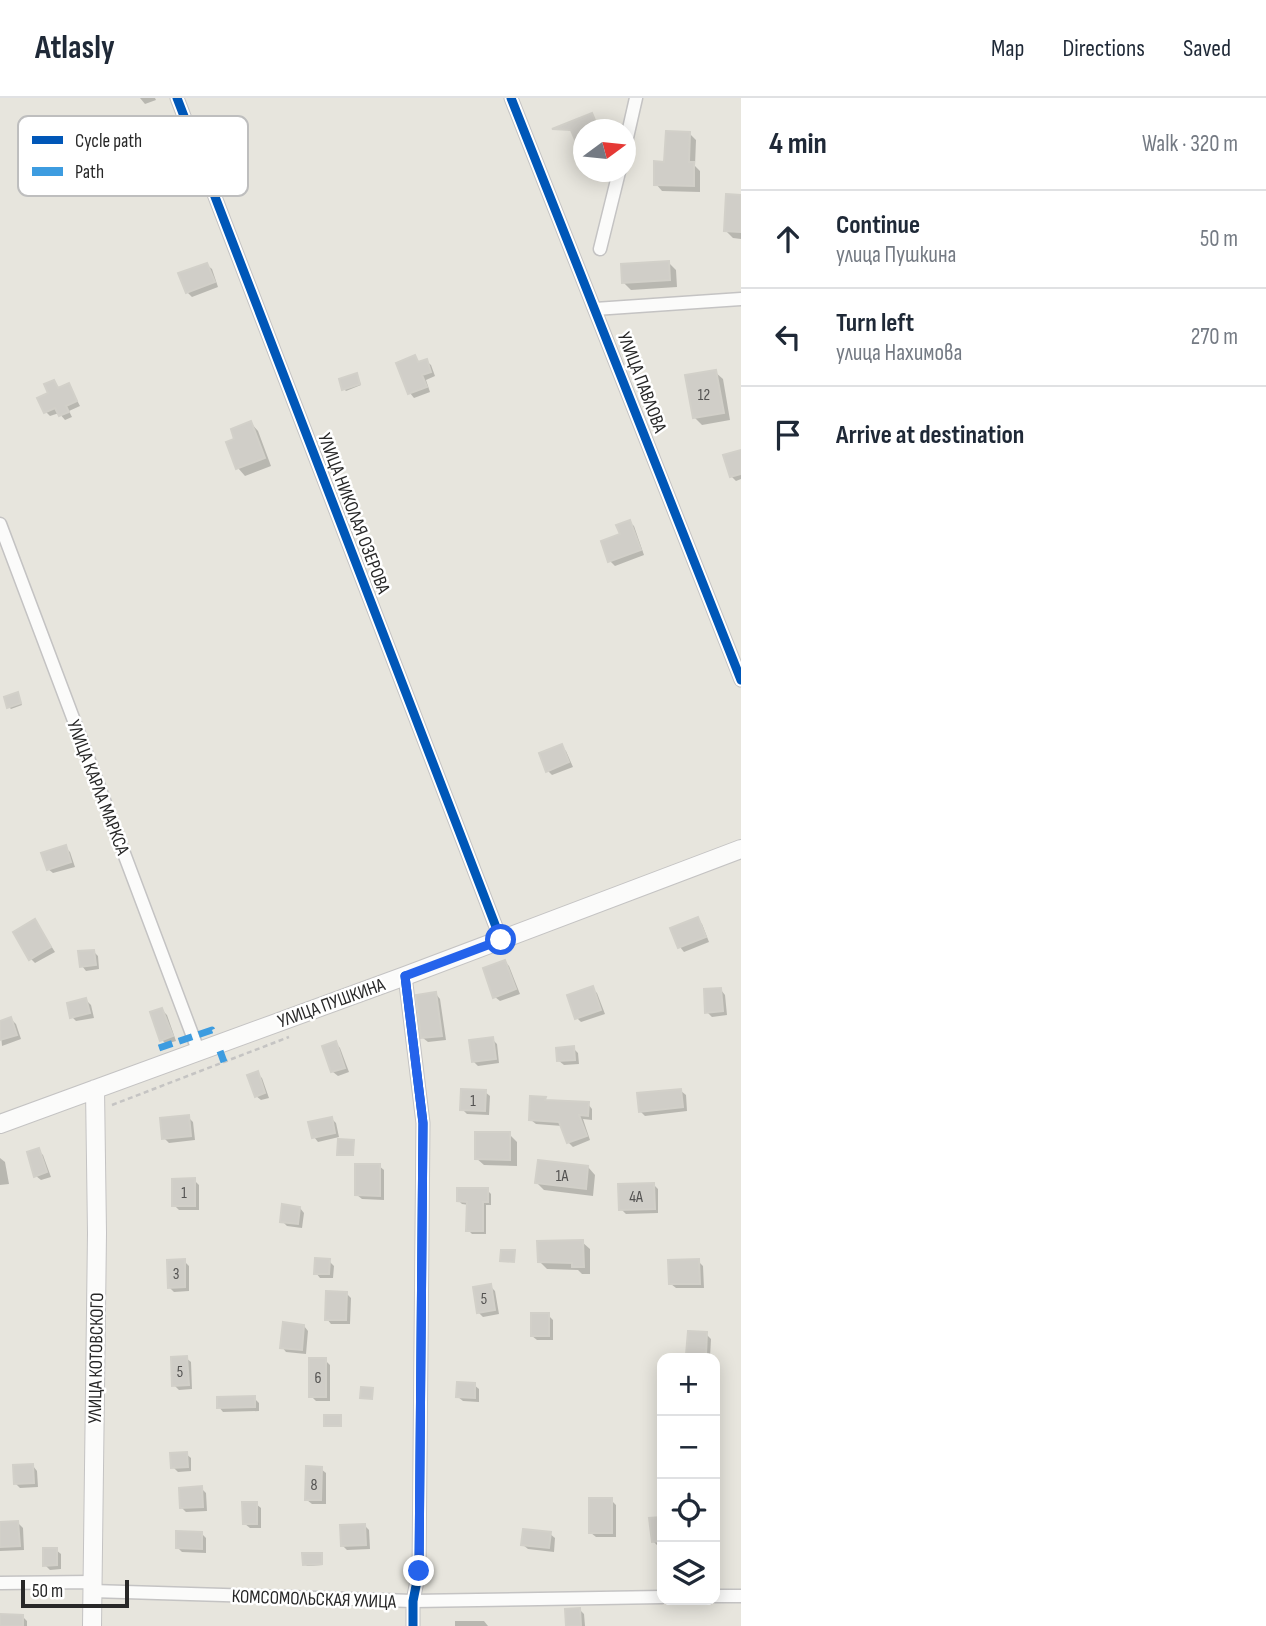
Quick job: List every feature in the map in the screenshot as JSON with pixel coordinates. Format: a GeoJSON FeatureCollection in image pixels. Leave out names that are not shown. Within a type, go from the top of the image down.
{"type":"FeatureCollection","features":[{"type":"Feature","properties":{"kind":"main road","name":"УЛИЦА ПУШКИНА"},"geometry":{"type":"LineString","coordinates":[[0,1124],[405,976],[741,849]]}},
{"type":"Feature","properties":{"kind":"main road","name":"УЛИЦА КОТОВСКОГО"},"geometry":{"type":"LineString","coordinates":[[92,1626],[97,1233],[95,1089]]}},
{"type":"Feature","properties":{"kind":"street","name":"УЛИЦА НИКОЛАЯ ОЗЕРОВА"},"geometry":{"type":"LineString","coordinates":[[177,98],[184,116]]}},
{"type":"Feature","properties":{"kind":"street","name":"УЛИЦА ПАВЛОВА"},"geometry":{"type":"LineString","coordinates":[[511,98],[741,680]]}},
{"type":"Feature","properties":{"kind":"street"},"geometry":{"type":"LineString","coordinates":[[631,119],[636,98]]}},
{"type":"Feature","properties":{"kind":"street"},"geometry":{"type":"LineString","coordinates":[[600,249],[617,182]]}},
{"type":"Feature","properties":{"kind":"street","name":"УЛИЦА НИКОЛАЯ ОЗЕРОВА"},"geometry":{"type":"LineString","coordinates":[[215,196],[501,940]]}},
{"type":"Feature","properties":{"kind":"street"},"geometry":{"type":"LineString","coordinates":[[596,309],[741,299]]}},
{"type":"Feature","properties":{"kind":"street","name":"УЛИЦА КАРЛА МАРКСА"},"geometry":{"type":"LineString","coordinates":[[0,524],[198,1050]]}},
{"type":"Feature","properties":{"kind":"street"},"geometry":{"type":"LineString","coordinates":[[405,976],[423,1123],[419,1571],[413,1601],[413,1626]]}},
{"type":"Feature","properties":{"kind":"street","name":"КОМСОМОЛЬСКАЯ УЛИЦА"},"geometry":{"type":"LineString","coordinates":[[0,1583],[413,1601],[657,1597]]}},
{"type":"Feature","properties":{"kind":"street"},"geometry":{"type":"LineString","coordinates":[[720,1596],[741,1596]]}},
{"type":"Feature","properties":{"kind":"building"},"geometry":{"type":"Polygon","coordinates":[[[592,113],[594,119],[577,119],[592,113]]]}},
{"type":"Feature","properties":{"kind":"building"},"geometry":{"type":"Polygon","coordinates":[[[573,121],[573,135],[571,130],[552,129],[573,121]]]}},
{"type":"Feature","properties":{"kind":"building"},"geometry":{"type":"Polygon","coordinates":[[[666,131],[690,132],[689,162],[694,162],[694,186],[654,185],[654,161],[664,162],[666,131]]]}},
{"type":"Feature","properties":{"kind":"building"},"geometry":{"type":"Polygon","coordinates":[[[726,194],[741,195],[741,232],[724,231],[726,194]]]}},
{"type":"Feature","properties":{"kind":"building"},"geometry":{"type":"Polygon","coordinates":[[[669,261],[670,280],[622,283],[621,264],[669,261]]]}},
{"type":"Feature","properties":{"kind":"building"},"geometry":{"type":"Polygon","coordinates":[[[207,263],[215,282],[186,293],[178,273],[207,263]]]}},
{"type":"Feature","properties":{"kind":"building"},"geometry":{"type":"Polygon","coordinates":[[[415,355],[418,362],[427,359],[431,372],[422,375],[427,387],[408,394],[396,363],[415,355]]]}},
{"type":"Feature","properties":{"kind":"building"},"geometry":{"type":"Polygon","coordinates":[[[716,370],[724,413],[693,418],[685,375],[716,370]]]}},
{"type":"Feature","properties":{"kind":"building"},"geometry":{"type":"Polygon","coordinates":[[[357,373],[360,384],[342,390],[339,379],[357,373]]]}},
{"type":"Feature","properties":{"kind":"building"},"geometry":{"type":"Polygon","coordinates":[[[54,380],[58,388],[69,383],[77,401],[66,406],[69,412],[59,416],[55,408],[44,413],[37,398],[48,393],[44,384],[54,380]]]}},
{"type":"Feature","properties":{"kind":"building"},"geometry":{"type":"Polygon","coordinates":[[[251,421],[265,458],[236,469],[226,442],[234,439],[231,429],[251,421]]]}},
{"type":"Feature","properties":{"kind":"building"},"geometry":{"type":"Polygon","coordinates":[[[741,450],[741,474],[730,477],[723,455],[741,450]]]}},
{"type":"Feature","properties":{"kind":"building"},"geometry":{"type":"Polygon","coordinates":[[[630,520],[641,550],[608,562],[601,541],[620,534],[616,525],[630,520]]]}},
{"type":"Feature","properties":{"kind":"building"},"geometry":{"type":"Polygon","coordinates":[[[18,692],[21,703],[7,708],[4,697],[18,692]]]}},
{"type":"Feature","properties":{"kind":"building"},"geometry":{"type":"Polygon","coordinates":[[[562,744],[569,762],[546,772],[539,753],[562,744]]]}},
{"type":"Feature","properties":{"kind":"building"},"geometry":{"type":"Polygon","coordinates":[[[66,845],[71,862],[47,870],[41,853],[66,845]]]}},
{"type":"Feature","properties":{"kind":"building"},"geometry":{"type":"Polygon","coordinates":[[[698,917],[706,937],[678,948],[670,928],[698,917]]]}},
{"type":"Feature","properties":{"kind":"building"},"geometry":{"type":"Polygon","coordinates":[[[35,919],[51,947],[29,960],[13,932],[35,919]]]}},
{"type":"Feature","properties":{"kind":"building"},"geometry":{"type":"Polygon","coordinates":[[[94,950],[96,965],[80,967],[78,951],[94,950]]]}},
{"type":"Feature","properties":{"kind":"building"},"geometry":{"type":"Polygon","coordinates":[[[505,960],[516,989],[493,998],[483,968],[505,960]]]}},
{"type":"Feature","properties":{"kind":"building"},"geometry":{"type":"Polygon","coordinates":[[[593,986],[601,1010],[575,1019],[567,995],[593,986]]]}},
{"type":"Feature","properties":{"kind":"building"},"geometry":{"type":"Polygon","coordinates":[[[721,988],[723,1011],[705,1013],[704,989],[721,988]]]}},
{"type":"Feature","properties":{"kind":"building"},"geometry":{"type":"Polygon","coordinates":[[[436,992],[442,1036],[421,1038],[416,995],[436,992]]]}},
{"type":"Feature","properties":{"kind":"building"},"geometry":{"type":"Polygon","coordinates":[[[86,998],[90,1013],[70,1018],[67,1003],[86,998]]]}},
{"type":"Feature","properties":{"kind":"building"},"geometry":{"type":"Polygon","coordinates":[[[162,1008],[173,1036],[160,1041],[150,1012],[162,1008]]]}},
{"type":"Feature","properties":{"kind":"building"},"geometry":{"type":"Polygon","coordinates":[[[11,1017],[17,1035],[0,1040],[0,1021],[11,1017]]]}},
{"type":"Feature","properties":{"kind":"building"},"geometry":{"type":"Polygon","coordinates":[[[493,1037],[496,1059],[472,1062],[469,1040],[493,1037]]]}},
{"type":"Feature","properties":{"kind":"building"},"geometry":{"type":"Polygon","coordinates":[[[336,1041],[345,1068],[331,1072],[322,1046],[336,1041]]]}},
{"type":"Feature","properties":{"kind":"building"},"geometry":{"type":"Polygon","coordinates":[[[574,1046],[575,1060],[557,1061],[556,1048],[574,1046]]]}},
{"type":"Feature","properties":{"kind":"building"},"geometry":{"type":"Polygon","coordinates":[[[258,1071],[265,1093],[255,1097],[247,1075],[258,1071]]]}},
{"type":"Feature","properties":{"kind":"building"},"geometry":{"type":"Polygon","coordinates":[[[461,1089],[486,1090],[485,1111],[460,1110],[461,1089]]]}},
{"type":"Feature","properties":{"kind":"building"},"geometry":{"type":"Polygon","coordinates":[[[681,1089],[683,1107],[639,1112],[637,1093],[681,1089]]]}},
{"type":"Feature","properties":{"kind":"building"},"geometry":{"type":"Polygon","coordinates":[[[530,1096],[546,1097],[545,1100],[589,1102],[588,1116],[579,1115],[587,1136],[567,1143],[559,1122],[529,1120],[530,1096]]]}},
{"type":"Feature","properties":{"kind":"building"},"geometry":{"type":"Polygon","coordinates":[[[189,1115],[191,1136],[162,1139],[160,1118],[189,1115]]]}},
{"type":"Feature","properties":{"kind":"building"},"geometry":{"type":"Polygon","coordinates":[[[332,1117],[335,1133],[312,1138],[308,1122],[332,1117]]]}},
{"type":"Feature","properties":{"kind":"building"},"geometry":{"type":"Polygon","coordinates":[[[475,1132],[510,1132],[510,1160],[475,1159],[475,1132]]]}},
{"type":"Feature","properties":{"kind":"building"},"geometry":{"type":"Polygon","coordinates":[[[338,1139],[354,1140],[353,1155],[337,1155],[338,1139]]]}},
{"type":"Feature","properties":{"kind":"building"},"geometry":{"type":"Polygon","coordinates":[[[39,1148],[47,1172],[34,1177],[27,1152],[39,1148]]]}},
{"type":"Feature","properties":{"kind":"building"},"geometry":{"type":"Polygon","coordinates":[[[538,1160],[588,1166],[586,1189],[535,1183],[538,1160]]]}},
{"type":"Feature","properties":{"kind":"building"},"geometry":{"type":"Polygon","coordinates":[[[355,1164],[380,1164],[380,1196],[355,1195],[355,1164]]]}},
{"type":"Feature","properties":{"kind":"building"},"geometry":{"type":"Polygon","coordinates":[[[195,1178],[195,1206],[172,1206],[172,1179],[195,1178]]]}},
{"type":"Feature","properties":{"kind":"building"},"geometry":{"type":"Polygon","coordinates":[[[654,1183],[655,1209],[619,1210],[618,1184],[654,1183]]]}},
{"type":"Feature","properties":{"kind":"building"},"geometry":{"type":"Polygon","coordinates":[[[457,1188],[488,1188],[488,1202],[483,1202],[483,1231],[466,1231],[467,1202],[457,1201],[457,1188]]]}},
{"type":"Feature","properties":{"kind":"building"},"geometry":{"type":"Polygon","coordinates":[[[282,1204],[300,1207],[298,1224],[280,1222],[282,1204]]]}},
{"type":"Feature","properties":{"kind":"building"},"geometry":{"type":"Polygon","coordinates":[[[583,1240],[584,1267],[572,1267],[572,1263],[538,1262],[537,1241],[583,1240]]]}},
{"type":"Feature","properties":{"kind":"building"},"geometry":{"type":"Polygon","coordinates":[[[501,1250],[515,1250],[514,1262],[500,1261],[501,1250]]]}},
{"type":"Feature","properties":{"kind":"building"},"geometry":{"type":"Polygon","coordinates":[[[315,1258],[330,1259],[329,1274],[314,1274],[315,1258]]]}},
{"type":"Feature","properties":{"kind":"building"},"geometry":{"type":"Polygon","coordinates":[[[185,1259],[185,1287],[168,1288],[167,1260],[185,1259]]]}},
{"type":"Feature","properties":{"kind":"building"},"geometry":{"type":"Polygon","coordinates":[[[699,1259],[700,1284],[669,1284],[668,1260],[699,1259]]]}},
{"type":"Feature","properties":{"kind":"building"},"geometry":{"type":"Polygon","coordinates":[[[491,1284],[495,1310],[477,1313],[473,1287],[491,1284]]]}},
{"type":"Feature","properties":{"kind":"building"},"geometry":{"type":"Polygon","coordinates":[[[326,1291],[347,1292],[346,1320],[325,1320],[326,1291]]]}},
{"type":"Feature","properties":{"kind":"building"},"geometry":{"type":"Polygon","coordinates":[[[531,1313],[549,1313],[549,1336],[531,1336],[531,1313]]]}},
{"type":"Feature","properties":{"kind":"building"},"geometry":{"type":"Polygon","coordinates":[[[283,1322],[304,1325],[302,1350],[280,1348],[283,1322]]]}},
{"type":"Feature","properties":{"kind":"building"},"geometry":{"type":"Polygon","coordinates":[[[688,1331],[707,1332],[706,1353],[686,1353],[688,1331]]]}},
{"type":"Feature","properties":{"kind":"building"},"geometry":{"type":"Polygon","coordinates":[[[187,1356],[189,1385],[172,1386],[171,1357],[187,1356]]]}},
{"type":"Feature","properties":{"kind":"building"},"geometry":{"type":"Polygon","coordinates":[[[309,1358],[326,1358],[326,1397],[309,1397],[309,1358]]]}},
{"type":"Feature","properties":{"kind":"building"},"geometry":{"type":"Polygon","coordinates":[[[457,1382],[475,1383],[475,1398],[456,1397],[457,1382]]]}},
{"type":"Feature","properties":{"kind":"building"},"geometry":{"type":"Polygon","coordinates":[[[361,1387],[373,1388],[372,1399],[360,1398],[361,1387]]]}},
{"type":"Feature","properties":{"kind":"building"},"geometry":{"type":"Polygon","coordinates":[[[255,1396],[255,1407],[217,1408],[217,1397],[255,1396]]]}},
{"type":"Feature","properties":{"kind":"building"},"geometry":{"type":"Polygon","coordinates":[[[324,1415],[341,1415],[341,1426],[324,1426],[324,1415]]]}},
{"type":"Feature","properties":{"kind":"building"},"geometry":{"type":"Polygon","coordinates":[[[187,1452],[188,1467],[171,1468],[170,1453],[187,1452]]]}},
{"type":"Feature","properties":{"kind":"building"},"geometry":{"type":"Polygon","coordinates":[[[33,1464],[34,1483],[14,1484],[13,1465],[33,1464]]]}},
{"type":"Feature","properties":{"kind":"building"},"geometry":{"type":"Polygon","coordinates":[[[306,1466],[322,1467],[321,1500],[305,1500],[306,1466]]]}},
{"type":"Feature","properties":{"kind":"building"},"geometry":{"type":"Polygon","coordinates":[[[202,1486],[203,1507],[180,1508],[179,1488],[202,1486]]]}},
{"type":"Feature","properties":{"kind":"building"},"geometry":{"type":"Polygon","coordinates":[[[589,1498],[612,1498],[612,1533],[589,1533],[589,1498]]]}},
{"type":"Feature","properties":{"kind":"building"},"geometry":{"type":"Polygon","coordinates":[[[242,1502],[257,1502],[257,1524],[243,1524],[242,1502]]]}},
{"type":"Feature","properties":{"kind":"building"},"geometry":{"type":"Polygon","coordinates":[[[657,1517],[657,1542],[652,1542],[649,1518],[657,1517]]]}},
{"type":"Feature","properties":{"kind":"building"},"geometry":{"type":"Polygon","coordinates":[[[18,1521],[20,1546],[0,1547],[0,1522],[18,1521]]]}},
{"type":"Feature","properties":{"kind":"building"},"geometry":{"type":"Polygon","coordinates":[[[365,1524],[366,1545],[341,1546],[340,1525],[365,1524]]]}},
{"type":"Feature","properties":{"kind":"building"},"geometry":{"type":"Polygon","coordinates":[[[523,1529],[551,1532],[549,1548],[521,1545],[523,1529]]]}},
{"type":"Feature","properties":{"kind":"building"},"geometry":{"type":"Polygon","coordinates":[[[176,1531],[202,1532],[202,1549],[176,1548],[176,1531]]]}},
{"type":"Feature","properties":{"kind":"building"},"geometry":{"type":"Polygon","coordinates":[[[43,1548],[57,1548],[57,1565],[43,1566],[43,1548]]]}},
{"type":"Feature","properties":{"kind":"building"},"geometry":{"type":"Polygon","coordinates":[[[302,1553],[322,1553],[322,1564],[303,1565],[302,1553]]]}},
{"type":"Feature","properties":{"kind":"building"},"geometry":{"type":"Polygon","coordinates":[[[580,1608],[581,1626],[566,1626],[565,1609],[580,1608]]]}},
{"type":"Feature","properties":{"kind":"building"},"geometry":{"type":"Polygon","coordinates":[[[0,1614],[23,1615],[23,1626],[0,1626],[0,1614]]]}},
{"type":"Feature","properties":{"kind":"marked path"},"geometry":{"type":"LineString","coordinates":[[159,1048],[212,1030],[215,1036]]}},
{"type":"Feature","properties":{"kind":"marked path"},"geometry":{"type":"LineString","coordinates":[[220,1051],[224,1062]]}},
{"type":"Feature","properties":{"kind":"cycle path"},"geometry":{"type":"LineString","coordinates":[[177,98],[184,116]]}},
{"type":"Feature","properties":{"kind":"cycle path"},"geometry":{"type":"LineString","coordinates":[[511,98],[741,680]]}},
{"type":"Feature","properties":{"kind":"cycle path"},"geometry":{"type":"LineString","coordinates":[[215,196],[501,940]]}},
{"type":"Feature","properties":{"kind":"cycle path"},"geometry":{"type":"LineString","coordinates":[[405,976],[423,1123],[419,1571],[413,1601],[413,1626]]}},
{"type":"Feature","properties":{"kind":"route"},"geometry":{"type":"LineString","coordinates":[[419,1571],[423,1123],[405,976],[501,940]]}}]}
